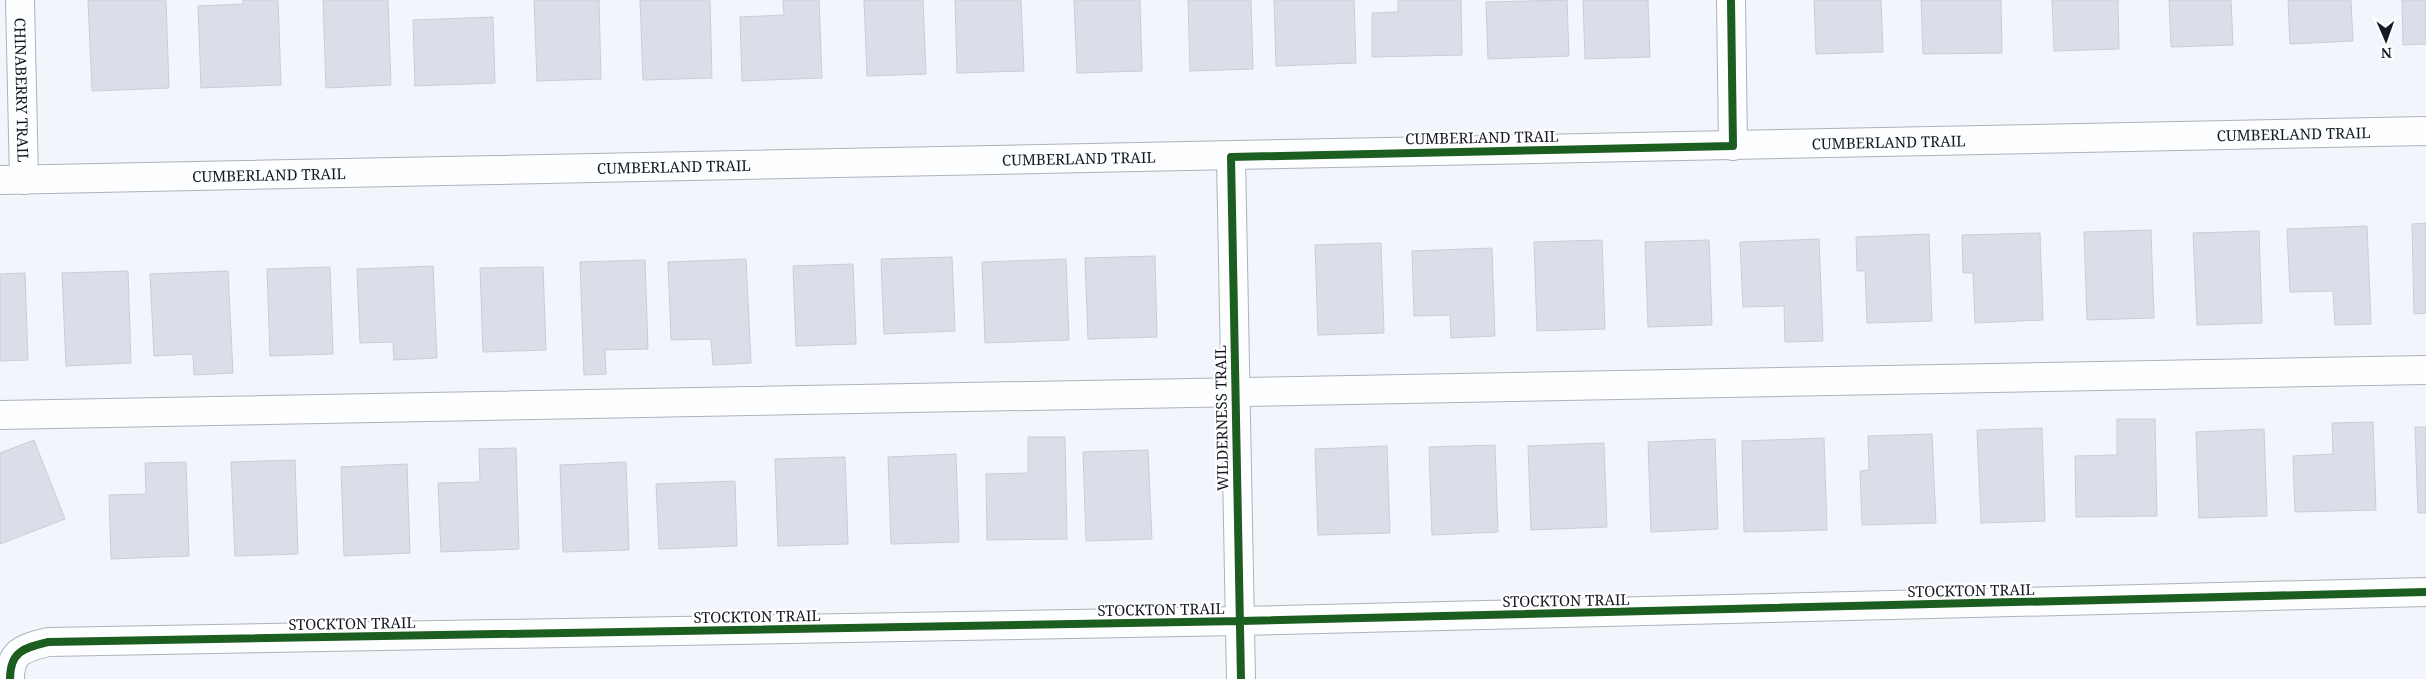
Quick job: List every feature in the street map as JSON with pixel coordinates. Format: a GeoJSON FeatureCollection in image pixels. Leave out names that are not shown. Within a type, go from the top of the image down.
{"type":"FeatureCollection","features":[{"type":"Feature","properties":{"kind":"street","name":"CHINABERRY TRAIL"},"geometry":{"type":"LineString","coordinates":[[12,180],[20,0]]}},
{"type":"Feature","properties":{"kind":"street"},"geometry":{"type":"LineString","coordinates":[[1731,0],[1733,146]]}},
{"type":"Feature","properties":{"kind":"street","name":"CUMBERLAND TRAIL"},"geometry":{"type":"LineString","coordinates":[[12,180],[2426,131]]}},
{"type":"Feature","properties":{"kind":"street","name":"WILDERNESS TRAIL"},"geometry":{"type":"LineString","coordinates":[[1231,156],[1234,392],[1241,679]]}},
{"type":"Feature","properties":{"kind":"street"},"geometry":{"type":"LineString","coordinates":[[0,415],[2426,370]]}},
{"type":"Feature","properties":{"kind":"street","name":"STOCKTON TRAIL"},"geometry":{"type":"LineString","coordinates":[[10,679],[13,661],[19,651],[48,642],[1240,621],[2426,592]]}},
{"type":"Feature","properties":{"kind":"building"},"geometry":{"type":"Polygon","coordinates":[[[88,0],[166,0],[169,88],[92,91],[88,0]]]}},
{"type":"Feature","properties":{"kind":"building"},"geometry":{"type":"Polygon","coordinates":[[[243,0],[278,0],[281,85],[201,88],[198,6],[243,4],[243,0]]]}},
{"type":"Feature","properties":{"kind":"building"},"geometry":{"type":"Polygon","coordinates":[[[323,0],[388,0],[391,85],[326,88],[323,0]]]}},
{"type":"Feature","properties":{"kind":"building"},"geometry":{"type":"Polygon","coordinates":[[[534,0],[599,0],[601,79],[537,81],[534,0]]]}},
{"type":"Feature","properties":{"kind":"building"},"geometry":{"type":"Polygon","coordinates":[[[640,0],[710,0],[712,78],[643,80],[640,0]]]}},
{"type":"Feature","properties":{"kind":"building"},"geometry":{"type":"Polygon","coordinates":[[[783,0],[819,0],[822,78],[742,81],[740,17],[784,15],[783,0]]]}},
{"type":"Feature","properties":{"kind":"building"},"geometry":{"type":"Polygon","coordinates":[[[864,0],[923,0],[926,74],[867,76],[864,0]]]}},
{"type":"Feature","properties":{"kind":"building"},"geometry":{"type":"Polygon","coordinates":[[[955,0],[1021,0],[1024,71],[957,73],[955,0]]]}},
{"type":"Feature","properties":{"kind":"building"},"geometry":{"type":"Polygon","coordinates":[[[1074,0],[1140,0],[1142,71],[1077,73],[1074,0]]]}},
{"type":"Feature","properties":{"kind":"building"},"geometry":{"type":"Polygon","coordinates":[[[1188,0],[1251,0],[1253,69],[1190,71],[1188,0]]]}},
{"type":"Feature","properties":{"kind":"building"},"geometry":{"type":"Polygon","coordinates":[[[1274,0],[1354,0],[1356,63],[1276,66],[1274,0]]]}},
{"type":"Feature","properties":{"kind":"building"},"geometry":{"type":"Polygon","coordinates":[[[1398,0],[1461,0],[1462,55],[1372,57],[1372,13],[1398,12],[1398,0]]]}},
{"type":"Feature","properties":{"kind":"building"},"geometry":{"type":"Polygon","coordinates":[[[1567,0],[1569,56],[1488,59],[1486,2],[1567,0]]]}},
{"type":"Feature","properties":{"kind":"building"},"geometry":{"type":"Polygon","coordinates":[[[1583,0],[1648,0],[1650,57],[1585,59],[1583,0]]]}},
{"type":"Feature","properties":{"kind":"building"},"geometry":{"type":"Polygon","coordinates":[[[1814,0],[1881,0],[1883,52],[1816,54],[1814,0]]]}},
{"type":"Feature","properties":{"kind":"building"},"geometry":{"type":"Polygon","coordinates":[[[1921,0],[2001,0],[2002,53],[1923,54],[1921,0]]]}},
{"type":"Feature","properties":{"kind":"building"},"geometry":{"type":"Polygon","coordinates":[[[2052,0],[2118,0],[2119,49],[2054,51],[2052,0]]]}},
{"type":"Feature","properties":{"kind":"building"},"geometry":{"type":"Polygon","coordinates":[[[2169,0],[2231,0],[2233,45],[2171,47],[2169,0]]]}},
{"type":"Feature","properties":{"kind":"building"},"geometry":{"type":"Polygon","coordinates":[[[2288,0],[2351,0],[2353,41],[2290,44],[2288,0]]]}},
{"type":"Feature","properties":{"kind":"building"},"geometry":{"type":"Polygon","coordinates":[[[2402,0],[2426,0],[2426,44],[2403,45],[2402,0]]]}},
{"type":"Feature","properties":{"kind":"building"},"geometry":{"type":"Polygon","coordinates":[[[493,17],[495,83],[415,86],[413,20],[493,17]]]}},
{"type":"Feature","properties":{"kind":"building"},"geometry":{"type":"Polygon","coordinates":[[[2426,223],[2426,313],[2414,314],[2412,224],[2426,223]]]}},
{"type":"Feature","properties":{"kind":"building"},"geometry":{"type":"Polygon","coordinates":[[[2367,226],[2371,324],[2335,325],[2333,291],[2290,292],[2287,229],[2367,226]]]}},
{"type":"Feature","properties":{"kind":"building"},"geometry":{"type":"Polygon","coordinates":[[[2151,230],[2154,318],[2087,320],[2084,232],[2151,230]]]}},
{"type":"Feature","properties":{"kind":"building"},"geometry":{"type":"Polygon","coordinates":[[[2259,231],[2262,323],[2197,325],[2193,233],[2259,231]]]}},
{"type":"Feature","properties":{"kind":"building"},"geometry":{"type":"Polygon","coordinates":[[[2040,233],[2043,320],[1975,323],[1973,273],[1963,273],[1962,235],[2040,233]]]}},
{"type":"Feature","properties":{"kind":"building"},"geometry":{"type":"Polygon","coordinates":[[[1929,234],[1932,321],[1867,323],[1865,271],[1857,271],[1856,237],[1929,234]]]}},
{"type":"Feature","properties":{"kind":"building"},"geometry":{"type":"Polygon","coordinates":[[[1819,239],[1823,341],[1785,342],[1784,306],[1743,307],[1740,242],[1819,239]]]}},
{"type":"Feature","properties":{"kind":"building"},"geometry":{"type":"Polygon","coordinates":[[[1602,240],[1605,329],[1537,331],[1534,242],[1602,240]]]}},
{"type":"Feature","properties":{"kind":"building"},"geometry":{"type":"Polygon","coordinates":[[[1709,240],[1712,325],[1648,327],[1645,242],[1709,240]]]}},
{"type":"Feature","properties":{"kind":"building"},"geometry":{"type":"Polygon","coordinates":[[[1381,243],[1384,333],[1318,335],[1315,245],[1381,243]]]}},
{"type":"Feature","properties":{"kind":"building"},"geometry":{"type":"Polygon","coordinates":[[[1492,248],[1495,336],[1451,338],[1450,315],[1414,316],[1412,251],[1492,248]]]}},
{"type":"Feature","properties":{"kind":"building"},"geometry":{"type":"Polygon","coordinates":[[[1155,256],[1157,337],[1088,339],[1085,258],[1155,256]]]}},
{"type":"Feature","properties":{"kind":"building"},"geometry":{"type":"Polygon","coordinates":[[[952,257],[955,331],[884,334],[881,259],[952,257]]]}},
{"type":"Feature","properties":{"kind":"building"},"geometry":{"type":"Polygon","coordinates":[[[746,259],[751,363],[713,365],[711,339],[671,340],[668,262],[746,259]]]}},
{"type":"Feature","properties":{"kind":"building"},"geometry":{"type":"Polygon","coordinates":[[[1066,259],[1069,340],[985,343],[982,262],[1066,259]]]}},
{"type":"Feature","properties":{"kind":"building"},"geometry":{"type":"Polygon","coordinates":[[[645,260],[648,349],[605,350],[606,374],[584,375],[580,262],[645,260]]]}},
{"type":"Feature","properties":{"kind":"building"},"geometry":{"type":"Polygon","coordinates":[[[853,264],[856,344],[796,346],[793,266],[853,264]]]}},
{"type":"Feature","properties":{"kind":"building"},"geometry":{"type":"Polygon","coordinates":[[[433,266],[437,358],[394,360],[393,342],[360,343],[357,269],[433,266]]]}},
{"type":"Feature","properties":{"kind":"building"},"geometry":{"type":"Polygon","coordinates":[[[330,267],[333,354],[270,356],[267,269],[330,267]]]}},
{"type":"Feature","properties":{"kind":"building"},"geometry":{"type":"Polygon","coordinates":[[[543,267],[546,350],[483,352],[480,268],[543,267]]]}},
{"type":"Feature","properties":{"kind":"building"},"geometry":{"type":"Polygon","coordinates":[[[128,271],[131,363],[66,366],[62,273],[128,271]]]}},
{"type":"Feature","properties":{"kind":"building"},"geometry":{"type":"Polygon","coordinates":[[[228,271],[233,373],[194,375],[193,354],[154,356],[150,274],[228,271]]]}},
{"type":"Feature","properties":{"kind":"building"},"geometry":{"type":"Polygon","coordinates":[[[25,273],[28,360],[0,361],[0,274],[25,273]]]}},
{"type":"Feature","properties":{"kind":"building"},"geometry":{"type":"Polygon","coordinates":[[[2117,419],[2155,419],[2157,516],[2076,517],[2075,456],[2117,455],[2117,419]]]}},
{"type":"Feature","properties":{"kind":"building"},"geometry":{"type":"Polygon","coordinates":[[[2373,422],[2376,510],[2295,512],[2293,456],[2333,454],[2332,423],[2373,422]]]}},
{"type":"Feature","properties":{"kind":"building"},"geometry":{"type":"Polygon","coordinates":[[[2415,427],[2426,427],[2426,513],[2418,513],[2415,427]]]}},
{"type":"Feature","properties":{"kind":"building"},"geometry":{"type":"Polygon","coordinates":[[[2042,428],[2045,521],[1981,523],[1977,430],[2042,428]]]}},
{"type":"Feature","properties":{"kind":"building"},"geometry":{"type":"Polygon","coordinates":[[[2264,429],[2267,516],[2199,518],[2196,432],[2264,429]]]}},
{"type":"Feature","properties":{"kind":"building"},"geometry":{"type":"Polygon","coordinates":[[[1932,434],[1936,523],[1862,525],[1860,471],[1869,470],[1868,436],[1932,434]]]}},
{"type":"Feature","properties":{"kind":"building"},"geometry":{"type":"Polygon","coordinates":[[[1028,437],[1065,437],[1067,539],[987,540],[986,474],[1028,473],[1028,437]]]}},
{"type":"Feature","properties":{"kind":"building"},"geometry":{"type":"Polygon","coordinates":[[[1824,438],[1827,530],[1744,532],[1742,441],[1824,438]]]}},
{"type":"Feature","properties":{"kind":"building"},"geometry":{"type":"Polygon","coordinates":[[[1715,439],[1718,529],[1651,532],[1648,442],[1715,439]]]}},
{"type":"Feature","properties":{"kind":"building"},"geometry":{"type":"Polygon","coordinates":[[[34,440],[65,519],[0,544],[0,453],[34,440]]]}},
{"type":"Feature","properties":{"kind":"building"},"geometry":{"type":"Polygon","coordinates":[[[1604,443],[1607,527],[1531,530],[1528,446],[1604,443]]]}},
{"type":"Feature","properties":{"kind":"building"},"geometry":{"type":"Polygon","coordinates":[[[1495,445],[1498,532],[1432,535],[1429,447],[1495,445]]]}},
{"type":"Feature","properties":{"kind":"building"},"geometry":{"type":"Polygon","coordinates":[[[1387,446],[1390,533],[1318,535],[1315,449],[1387,446]]]}},
{"type":"Feature","properties":{"kind":"building"},"geometry":{"type":"Polygon","coordinates":[[[516,448],[519,549],[441,552],[438,483],[480,482],[479,449],[516,448]]]}},
{"type":"Feature","properties":{"kind":"building"},"geometry":{"type":"Polygon","coordinates":[[[1148,450],[1152,539],[1086,541],[1083,452],[1148,450]]]}},
{"type":"Feature","properties":{"kind":"building"},"geometry":{"type":"Polygon","coordinates":[[[956,454],[959,542],[891,544],[888,457],[956,454]]]}},
{"type":"Feature","properties":{"kind":"building"},"geometry":{"type":"Polygon","coordinates":[[[845,457],[848,544],[778,546],[775,459],[845,457]]]}},
{"type":"Feature","properties":{"kind":"building"},"geometry":{"type":"Polygon","coordinates":[[[295,460],[298,554],[235,556],[231,462],[295,460]]]}},
{"type":"Feature","properties":{"kind":"building"},"geometry":{"type":"Polygon","coordinates":[[[186,462],[189,556],[111,559],[109,495],[146,494],[145,463],[186,462]]]}},
{"type":"Feature","properties":{"kind":"building"},"geometry":{"type":"Polygon","coordinates":[[[626,462],[629,550],[563,552],[560,465],[626,462]]]}},
{"type":"Feature","properties":{"kind":"building"},"geometry":{"type":"Polygon","coordinates":[[[407,464],[410,553],[344,556],[341,467],[407,464]]]}},
{"type":"Feature","properties":{"kind":"building"},"geometry":{"type":"Polygon","coordinates":[[[735,481],[737,546],[659,549],[656,484],[735,481]]]}},
{"type":"Feature","properties":{"kind":"cycle path"},"geometry":{"type":"LineString","coordinates":[[1241,679],[1231,157],[1733,146],[1731,0]]}},
{"type":"Feature","properties":{"kind":"cycle path"},"geometry":{"type":"LineString","coordinates":[[10,679],[13,662],[20,652],[32,646],[48,642],[1240,621],[2426,592]]}}]}
